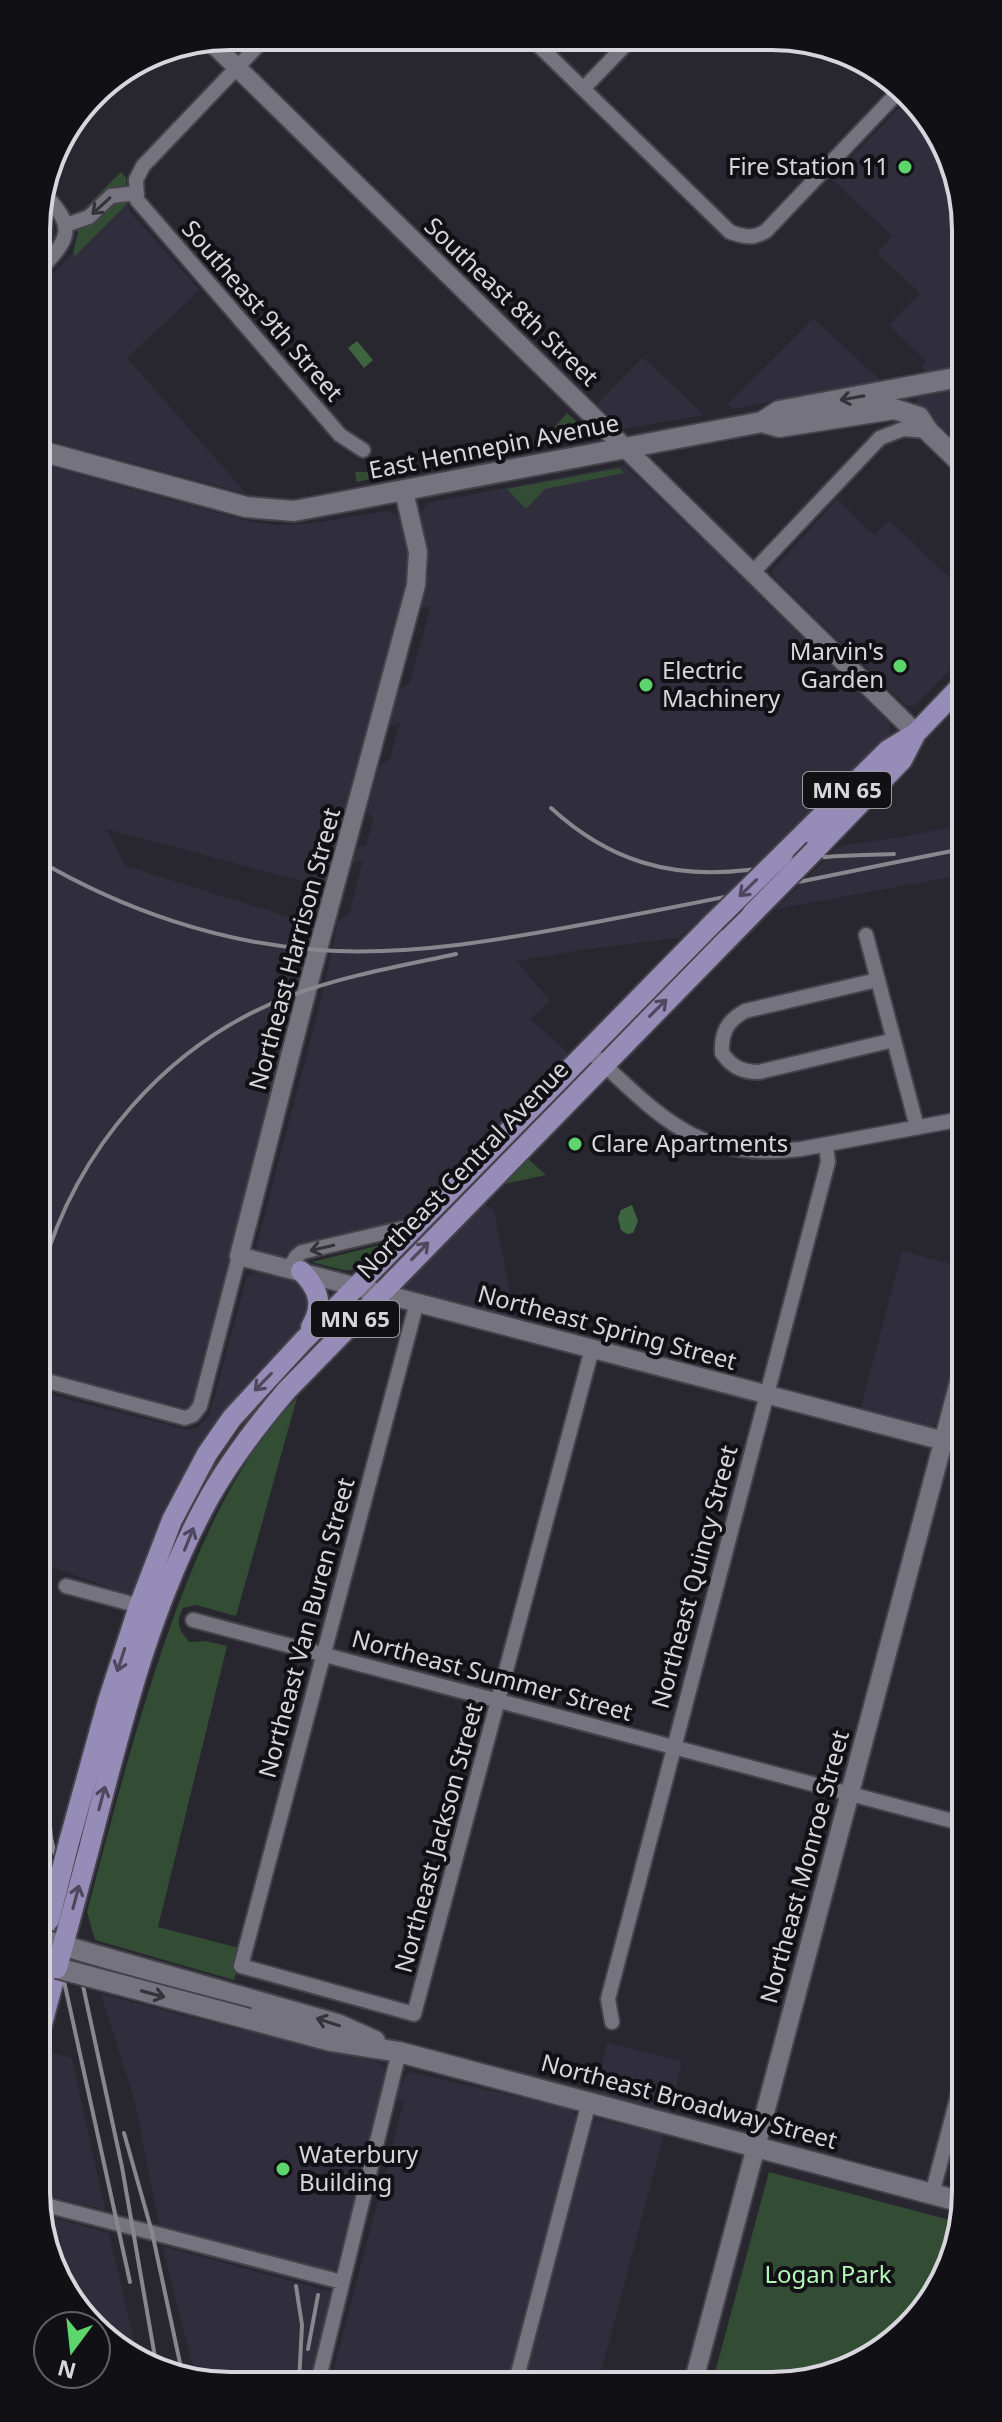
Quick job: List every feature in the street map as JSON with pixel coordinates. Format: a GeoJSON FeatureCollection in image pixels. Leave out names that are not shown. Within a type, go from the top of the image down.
{"type":"FeatureCollection","features":[{"type":"Feature","properties":{"kind":"main road","name":"East Hennepin Avenue"},"geometry":{"type":"LineString","coordinates":[[50,454],[246,507],[275,511],[309,509],[762,422],[779,411],[952,379]]}},
{"type":"Feature","properties":{"kind":"main road"},"geometry":{"type":"LineString","coordinates":[[762,422],[779,427],[894,409],[919,417],[928,431],[952,454]]}},
{"type":"Feature","properties":{"kind":"main road","name":"Northeast Central Avenue"},"geometry":{"type":"LineString","coordinates":[[149,1608],[172,1520],[207,1454],[253,1393],[714,922],[888,750],[916,733],[952,695]]}},
{"type":"Feature","properties":{"kind":"main road","name":"Northeast Central Avenue"},"geometry":{"type":"LineString","coordinates":[[50,1934],[79,1846],[108,1701],[149,1608],[236,1454],[287,1390],[381,1292],[902,760],[916,733]]}},
{"type":"Feature","properties":{"kind":"main road"},"geometry":{"type":"LineString","coordinates":[[295,1270],[312,1282],[320,1304],[313,1325],[302,1342]]}},
{"type":"Feature","properties":{"kind":"main road","name":"Northeast Broadway Street"},"geometry":{"type":"LineString","coordinates":[[50,1944],[251,2009],[331,2041],[399,2052],[952,2199]]}},
{"type":"Feature","properties":{"kind":"main road","name":"Northeast Broadway Street"},"geometry":{"type":"LineString","coordinates":[[50,1966],[251,2009]]}},
{"type":"Feature","properties":{"kind":"street","name":"Southeast 8th Street"},"geometry":{"type":"LineString","coordinates":[[219,50],[916,733]]}},
{"type":"Feature","properties":{"kind":"street"},"geometry":{"type":"LineString","coordinates":[[66,225],[89,217],[111,196],[137,193],[136,180],[143,166],[253,50]]}},
{"type":"Feature","properties":{"kind":"street"},"geometry":{"type":"LineString","coordinates":[[543,50],[730,232],[746,237],[756,237],[766,231],[892,96]]}},
{"type":"Feature","properties":{"kind":"street"},"geometry":{"type":"LineString","coordinates":[[583,89],[620,50]]}},
{"type":"Feature","properties":{"kind":"street","name":"Southeast 9th Street"},"geometry":{"type":"LineString","coordinates":[[137,193],[137,200],[144,210],[340,435],[363,450]]}},
{"type":"Feature","properties":{"kind":"street"},"geometry":{"type":"LineString","coordinates":[[50,259],[59,250],[66,225],[60,210],[53,203]]}},
{"type":"Feature","properties":{"kind":"street"},"geometry":{"type":"LineString","coordinates":[[753,572],[880,438],[903,429],[928,431]]}},
{"type":"Feature","properties":{"kind":"street","name":"Northeast Harrison Street"},"geometry":{"type":"LineString","coordinates":[[50,1382],[185,1418],[193,1415],[200,1406],[416,585],[418,552],[404,491]]}},
{"type":"Feature","properties":{"kind":"street"},"geometry":{"type":"LineString","coordinates":[[866,935],[917,1127]]}},
{"type":"Feature","properties":{"kind":"street"},"geometry":{"type":"LineString","coordinates":[[877,980],[745,1011],[732,1018],[725,1028],[722,1053],[731,1065],[747,1072],[759,1072],[894,1040]]}},
{"type":"Feature","properties":{"kind":"street"},"geometry":{"type":"LineString","coordinates":[[587,1049],[665,1120],[718,1146],[755,1152],[778,1151],[952,1121]]}},
{"type":"Feature","properties":{"kind":"street","name":"Northeast Quincy Street"},"geometry":{"type":"LineString","coordinates":[[612,2022],[608,1999],[828,1162],[826,1145]]}},
{"type":"Feature","properties":{"kind":"street"},"geometry":{"type":"LineString","coordinates":[[295,1270],[296,1257],[302,1252],[417,1225]]}},
{"type":"Feature","properties":{"kind":"street","name":"Northeast Spring Street"},"geometry":{"type":"LineString","coordinates":[[239,1256],[952,1443]]}},
{"type":"Feature","properties":{"kind":"street","name":"Northeast Van Buren Street"},"geometry":{"type":"LineString","coordinates":[[414,2014],[241,1966],[417,1302]]}},
{"type":"Feature","properties":{"kind":"street","name":"Northeast Jackson Street"},"geometry":{"type":"LineString","coordinates":[[414,2014],[592,1349]]}},
{"type":"Feature","properties":{"kind":"street","name":"Northeast Monroe Street"},"geometry":{"type":"LineString","coordinates":[[696,2372],[952,1410]]}},
{"type":"Feature","properties":{"kind":"street"},"geometry":{"type":"LineString","coordinates":[[66,1586],[149,1608]]}},
{"type":"Feature","properties":{"kind":"street","name":"Northeast Summer Street"},"geometry":{"type":"LineString","coordinates":[[193,1620],[952,1821]]}},
{"type":"Feature","properties":{"kind":"street"},"geometry":{"type":"LineString","coordinates":[[320,2372],[399,2052]]}},
{"type":"Feature","properties":{"kind":"street"},"geometry":{"type":"LineString","coordinates":[[518,2372],[589,2102]]}},
{"type":"Feature","properties":{"kind":"street"},"geometry":{"type":"LineString","coordinates":[[932,2194],[952,2118]]}},
{"type":"Feature","properties":{"kind":"street"},"geometry":{"type":"LineString","coordinates":[[51,2206],[342,2282]]}},
{"type":"Feature","properties":{"kind":"shaded area"},"geometry":{"type":"Polygon","coordinates":[[[904,108],[922,130],[938,161],[950,207],[952,367],[928,372],[921,367],[926,361],[889,325],[920,294],[877,253],[892,236],[831,178],[898,109],[904,108]]]}},
{"type":"Feature","properties":{"kind":"shaded area"},"geometry":{"type":"Polygon","coordinates":[[[125,200],[131,213],[200,290],[127,358],[247,494],[50,441],[50,277],[73,253],[77,227],[125,200]]]}},
{"type":"Feature","properties":{"kind":"shaded area"},"geometry":{"type":"Polygon","coordinates":[[[50,218],[54,222],[54,244],[50,248],[50,218]]]}},
{"type":"Feature","properties":{"kind":"shaded area"},"geometry":{"type":"Polygon","coordinates":[[[813,318],[881,381],[733,409],[728,404],[813,318]]]}},
{"type":"Feature","properties":{"kind":"shaded area"},"geometry":{"type":"Polygon","coordinates":[[[357,341],[373,360],[364,368],[348,348],[357,341]]]}},
{"type":"Feature","properties":{"kind":"shaded area"},"geometry":{"type":"Polygon","coordinates":[[[643,357],[704,415],[623,429],[597,404],[643,357]]]}},
{"type":"Feature","properties":{"kind":"shaded area"},"geometry":{"type":"Polygon","coordinates":[[[952,388],[952,437],[915,403],[920,394],[952,388]]]}},
{"type":"Feature","properties":{"kind":"shaded area"},"geometry":{"type":"Polygon","coordinates":[[[625,465],[890,723],[890,736],[768,858],[679,938],[517,961],[550,1001],[531,1019],[571,1056],[418,1218],[295,1247],[283,1257],[261,1251],[256,1247],[322,996],[338,921],[349,914],[363,860],[353,863],[355,853],[360,846],[366,845],[373,820],[367,811],[379,767],[390,759],[400,722],[392,726],[389,723],[396,691],[409,684],[431,606],[420,609],[429,570],[421,513],[427,503],[625,465]]]}},
{"type":"Feature","properties":{"kind":"shaded area"},"geometry":{"type":"Polygon","coordinates":[[[50,467],[255,523],[313,523],[387,511],[398,516],[406,525],[412,562],[328,888],[106,829],[126,866],[302,921],[310,927],[296,1001],[191,1406],[185,1408],[50,1374],[50,467]]]}},
{"type":"Feature","properties":{"kind":"shaded area"},"geometry":{"type":"Polygon","coordinates":[[[837,499],[874,535],[889,520],[952,580],[952,667],[915,706],[905,705],[774,577],[772,571],[837,499]]]}},
{"type":"Feature","properties":{"kind":"shaded area"},"geometry":{"type":"Polygon","coordinates":[[[952,827],[952,877],[776,909],[839,846],[952,827]]]}},
{"type":"Feature","properties":{"kind":"shaded area"},"geometry":{"type":"Polygon","coordinates":[[[479,1202],[494,1210],[515,1319],[413,1295],[402,1287],[479,1202]]]}},
{"type":"Feature","properties":{"kind":"shaded area"},"geometry":{"type":"Polygon","coordinates":[[[632,1205],[638,1221],[633,1233],[627,1234],[621,1230],[618,1218],[621,1210],[632,1205]]]}},
{"type":"Feature","properties":{"kind":"shaded area"},"geometry":{"type":"Polygon","coordinates":[[[902,1251],[952,1264],[952,1367],[936,1424],[928,1429],[860,1411],[902,1251]]]}},
{"type":"Feature","properties":{"kind":"shaded area"},"geometry":{"type":"Polygon","coordinates":[[[256,1270],[303,1283],[311,1290],[311,1320],[239,1400],[138,1590],[128,1594],[50,1566],[50,1395],[187,1430],[197,1428],[209,1416],[247,1277],[256,1270]]]}},
{"type":"Feature","properties":{"kind":"shaded area"},"geometry":{"type":"Polygon","coordinates":[[[101,1994],[245,2031],[246,2027],[375,2061],[383,2066],[387,2077],[336,2269],[332,2271],[159,2225],[135,2102],[101,1994]]]}},
{"type":"Feature","properties":{"kind":"shaded area"},"geometry":{"type":"Polygon","coordinates":[[[607,2042],[682,2062],[670,2113],[596,2093],[607,2042]]]}},
{"type":"Feature","properties":{"kind":"shaded area"},"geometry":{"type":"Polygon","coordinates":[[[50,2052],[72,2058],[105,2210],[50,2196],[50,2052]]]}},
{"type":"Feature","properties":{"kind":"shaded area"},"geometry":{"type":"Polygon","coordinates":[[[411,2072],[569,2109],[577,2120],[510,2372],[333,2372],[404,2102],[395,2099],[396,2093],[411,2072]]]}},
{"type":"Feature","properties":{"kind":"shaded area"},"geometry":{"type":"Polygon","coordinates":[[[598,2119],[664,2134],[601,2372],[527,2372],[593,2122],[598,2119]]]}},
{"type":"Feature","properties":{"kind":"shaded area"},"geometry":{"type":"Polygon","coordinates":[[[52,2218],[109,2233],[135,2345],[112,2327],[112,2310],[95,2310],[74,2282],[56,2238],[52,2218]]]}},
{"type":"Feature","properties":{"kind":"shaded area"},"geometry":{"type":"Polygon","coordinates":[[[162,2246],[331,2292],[332,2301],[314,2372],[219,2372],[194,2369],[162,2246]]]}},
{"type":"Feature","properties":{"kind":"green space"},"geometry":{"type":"Polygon","coordinates":[[[121,172],[126,178],[126,186],[87,215],[77,216],[121,172]]]}},
{"type":"Feature","properties":{"kind":"green space"},"geometry":{"type":"Polygon","coordinates":[[[113,200],[125,200],[127,204],[75,256],[77,227],[113,200]]]}},
{"type":"Feature","properties":{"kind":"green space"},"geometry":{"type":"Polygon","coordinates":[[[567,413],[592,435],[539,445],[567,413]]]}},
{"type":"Feature","properties":{"kind":"green space"},"geometry":{"type":"Polygon","coordinates":[[[380,465],[389,475],[357,482],[355,472],[369,472],[380,465]]]}},
{"type":"Feature","properties":{"kind":"green space"},"geometry":{"type":"Polygon","coordinates":[[[619,468],[624,473],[545,489],[526,509],[507,489],[619,468]]]}},
{"type":"Feature","properties":{"kind":"green space"},"geometry":{"type":"Polygon","coordinates":[[[528,1159],[546,1175],[504,1184],[528,1159]]]}},
{"type":"Feature","properties":{"kind":"green space"},"geometry":{"type":"Polygon","coordinates":[[[384,1244],[359,1268],[352,1270],[312,1262],[384,1244]]]}},
{"type":"Feature","properties":{"kind":"green space"},"geometry":{"type":"Polygon","coordinates":[[[297,1398],[236,1616],[196,1605],[183,1608],[179,1618],[181,1630],[189,1642],[206,1641],[227,1646],[158,1927],[243,1949],[234,1980],[95,1940],[87,1912],[139,1721],[188,1580],[212,1524],[241,1470],[297,1398]]]}},
{"type":"Feature","properties":{"kind":"green space","name":"Logan Park"},"geometry":{"type":"Polygon","coordinates":[[[769,2172],[950,2220],[938,2261],[922,2292],[891,2327],[872,2342],[818,2366],[772,2372],[715,2372],[769,2172]]]}},
{"type":"Feature","properties":{"kind":"railway"},"geometry":{"type":"LineString","coordinates":[[551,808],[595,841],[618,853],[642,862],[692,872],[758,869],[826,857],[894,854]]}},
{"type":"Feature","properties":{"kind":"railway"},"geometry":{"type":"LineString","coordinates":[[50,867],[138,909],[209,932],[318,950],[392,951],[466,944],[539,932],[952,851]]}},
{"type":"Feature","properties":{"kind":"railway"},"geometry":{"type":"LineString","coordinates":[[50,1247],[76,1187],[101,1145],[131,1107],[165,1072],[203,1042],[245,1016],[310,989],[456,954]]}},
{"type":"Feature","properties":{"kind":"railway"},"geometry":{"type":"LineString","coordinates":[[50,1826],[122,2167],[155,2355]]}},
{"type":"Feature","properties":{"kind":"railway"},"geometry":{"type":"LineString","coordinates":[[50,1917],[130,2282]]}},
{"type":"Feature","properties":{"kind":"railway"},"geometry":{"type":"LineString","coordinates":[[124,2133],[152,2232],[180,2365]]}},
{"type":"Feature","properties":{"kind":"railway"},"geometry":{"type":"LineString","coordinates":[[296,2286],[302,2325],[300,2372]]}},
{"type":"Feature","properties":{"kind":"railway"},"geometry":{"type":"LineString","coordinates":[[308,2349],[318,2295]]}},
{"type":"Feature","properties":{"kind":"place","name":"Fire Station 11"},"geometry":{"type":"Point","coordinates":[905,167]}},
{"type":"Feature","properties":{"kind":"place","name":"Marvin's Garden"},"geometry":{"type":"Point","coordinates":[900,666]}},
{"type":"Feature","properties":{"kind":"place","name":"Electric Machinery"},"geometry":{"type":"Point","coordinates":[646,685]}},
{"type":"Feature","properties":{"kind":"place","name":"Clare Apartments"},"geometry":{"type":"Point","coordinates":[575,1144]}},
{"type":"Feature","properties":{"kind":"place","name":"Waterbury Building"},"geometry":{"type":"Point","coordinates":[283,2169]}}]}
